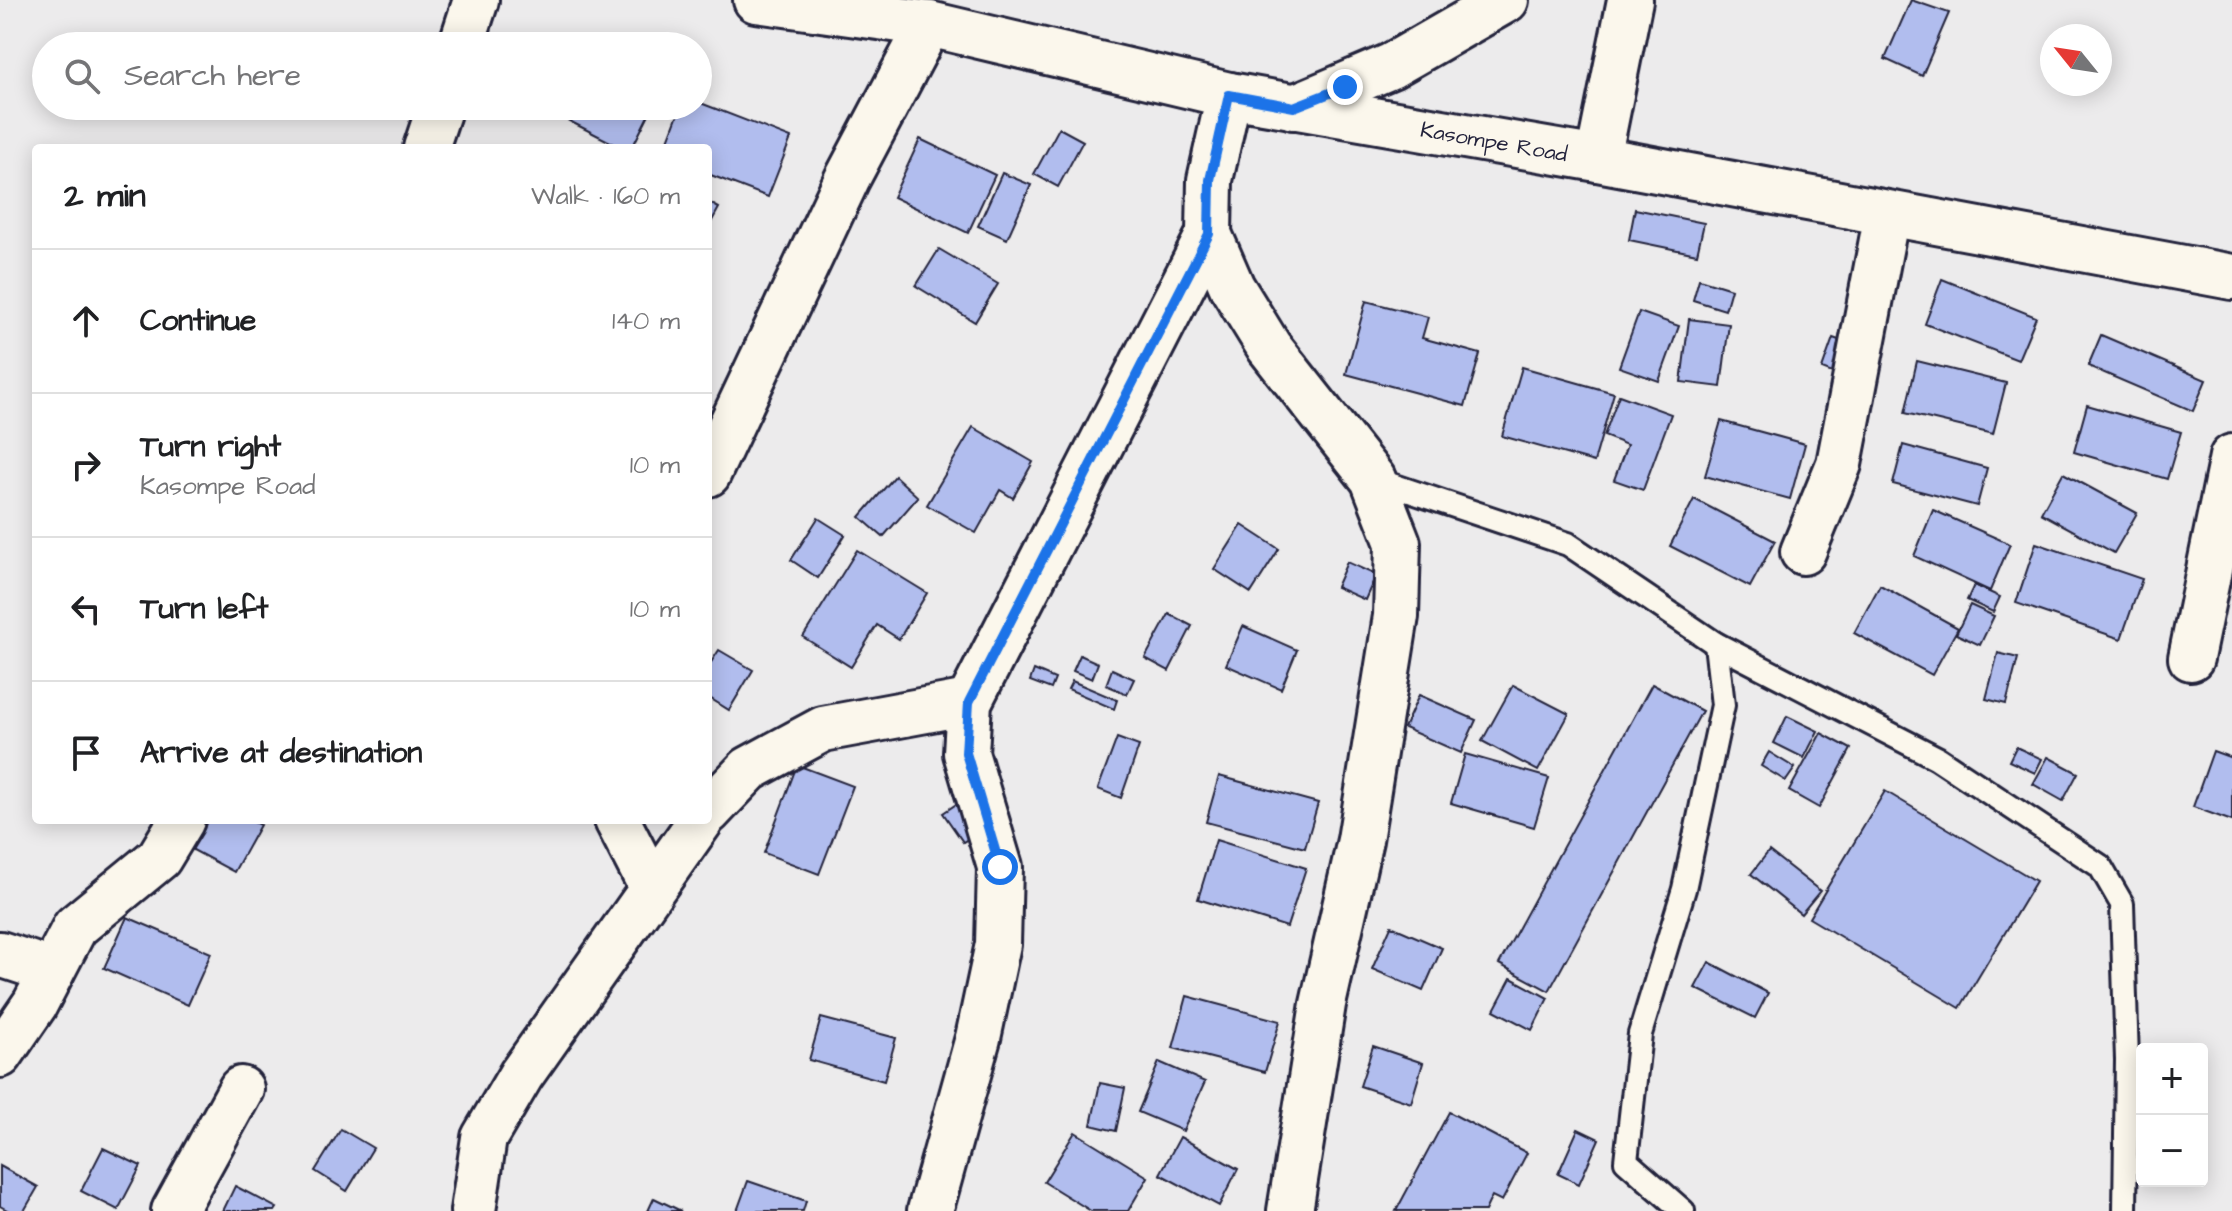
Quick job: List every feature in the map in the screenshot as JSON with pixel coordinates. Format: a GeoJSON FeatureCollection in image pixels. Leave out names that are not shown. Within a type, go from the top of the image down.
{"type":"FeatureCollection","features":[{"type":"Feature","properties":{"kind":"street"},"geometry":{"type":"LineString","coordinates":[[466,32],[476,0]]}},
{"type":"Feature","properties":{"kind":"street","name":"Kasompe Road"},"geometry":{"type":"LineString","coordinates":[[756,0],[929,24],[1229,95],[1598,159],[2232,277]]}},
{"type":"Feature","properties":{"kind":"street"},"geometry":{"type":"LineString","coordinates":[[1294,107],[1391,66],[1506,0]]}},
{"type":"Feature","properties":{"kind":"street"},"geometry":{"type":"LineString","coordinates":[[1598,159],[1630,0]]}},
{"type":"Feature","properties":{"kind":"street"},"geometry":{"type":"LineString","coordinates":[[712,466],[847,179],[929,24]]}},
{"type":"Feature","properties":{"kind":"street"},"geometry":{"type":"LineString","coordinates":[[1229,95],[1210,180],[1209,234],[1232,287],[1269,347],[1373,479],[1398,543],[1396,616],[1360,840],[1323,1004],[1290,1211]]}},
{"type":"Feature","properties":{"kind":"street"},"geometry":{"type":"LineString","coordinates":[[427,144],[435,120]]}},
{"type":"Feature","properties":{"kind":"street"},"geometry":{"type":"LineString","coordinates":[[1803,552],[1839,464],[1887,214]]}},
{"type":"Feature","properties":{"kind":"street"},"geometry":{"type":"LineString","coordinates":[[930,1211],[971,1067],[998,944],[1000,867],[966,753],[969,702],[1209,234]]}},
{"type":"Feature","properties":{"kind":"street"},"geometry":{"type":"LineString","coordinates":[[2191,658],[2232,457]]}},
{"type":"Feature","properties":{"kind":"street"},"geometry":{"type":"LineString","coordinates":[[712,808],[749,769],[823,729],[969,702]]}},
{"type":"Feature","properties":{"kind":"street"},"geometry":{"type":"LineString","coordinates":[[0,1055],[75,927],[159,858],[180,824]]}},
{"type":"Feature","properties":{"kind":"street"},"geometry":{"type":"LineString","coordinates":[[619,824],[652,888]]}},
{"type":"Feature","properties":{"kind":"street"},"geometry":{"type":"LineString","coordinates":[[473,1211],[484,1138],[521,1075],[698,824]]}},
{"type":"Feature","properties":{"kind":"street"},"geometry":{"type":"LineString","coordinates":[[0,954],[52,971]]}},
{"type":"Feature","properties":{"kind":"street"},"geometry":{"type":"LineString","coordinates":[[174,1211],[241,1089]]}},
{"type":"Feature","properties":{"kind":"lane"},"geometry":{"type":"LineString","coordinates":[[1373,479],[1568,544],[1716,644],[1937,758],[2100,866],[2122,904],[2127,1060],[2125,1211]]}},
{"type":"Feature","properties":{"kind":"lane"},"geometry":{"type":"LineString","coordinates":[[1683,1211],[1626,1161],[1640,1034],[1684,889],[1723,705],[1716,644]]}},
{"type":"Feature","properties":{"kind":"building"},"geometry":{"type":"Polygon","coordinates":[[[1911,0],[1949,13],[1922,76],[1885,59],[1911,0]]]}},
{"type":"Feature","properties":{"kind":"building"},"geometry":{"type":"Polygon","coordinates":[[[712,107],[791,138],[768,197],[712,176],[712,144],[667,144],[676,120],[712,120],[712,107]]]}},
{"type":"Feature","properties":{"kind":"building"},"geometry":{"type":"Polygon","coordinates":[[[567,120],[646,120],[634,144],[614,144],[567,120]]]}},
{"type":"Feature","properties":{"kind":"building"},"geometry":{"type":"Polygon","coordinates":[[[1059,128],[1083,141],[1058,187],[1034,174],[1059,128]]]}},
{"type":"Feature","properties":{"kind":"building"},"geometry":{"type":"Polygon","coordinates":[[[920,139],[995,175],[968,233],[893,197],[920,139]]]}},
{"type":"Feature","properties":{"kind":"building"},"geometry":{"type":"Polygon","coordinates":[[[1002,173],[1031,185],[1007,239],[978,226],[1002,173]]]}},
{"type":"Feature","properties":{"kind":"building"},"geometry":{"type":"Polygon","coordinates":[[[712,204],[719,208],[712,221],[712,204]]]}},
{"type":"Feature","properties":{"kind":"building"},"geometry":{"type":"Polygon","coordinates":[[[1635,209],[1704,223],[1697,254],[1629,240],[1635,209]]]}},
{"type":"Feature","properties":{"kind":"building"},"geometry":{"type":"Polygon","coordinates":[[[939,249],[998,284],[975,322],[916,286],[939,249]]]}},
{"type":"Feature","properties":{"kind":"building"},"geometry":{"type":"Polygon","coordinates":[[[1699,279],[1731,289],[1725,310],[1693,300],[1699,279]]]}},
{"type":"Feature","properties":{"kind":"building"},"geometry":{"type":"Polygon","coordinates":[[[1942,279],[2036,317],[2018,360],[1925,324],[1942,279]]]}},
{"type":"Feature","properties":{"kind":"building"},"geometry":{"type":"Polygon","coordinates":[[[1366,301],[1428,317],[1422,338],[1480,354],[1465,406],[1346,374],[1366,301]]]}},
{"type":"Feature","properties":{"kind":"building"},"geometry":{"type":"Polygon","coordinates":[[[1639,312],[1679,326],[1659,381],[1619,367],[1639,312]]]}},
{"type":"Feature","properties":{"kind":"building"},"geometry":{"type":"Polygon","coordinates":[[[1689,319],[1729,324],[1721,387],[1681,382],[1689,319]]]}},
{"type":"Feature","properties":{"kind":"building"},"geometry":{"type":"Polygon","coordinates":[[[2101,335],[2206,380],[2193,411],[2088,366],[2101,335]]]}},
{"type":"Feature","properties":{"kind":"building"},"geometry":{"type":"Polygon","coordinates":[[[1833,338],[1856,346],[1845,378],[1822,369],[1833,338]]]}},
{"type":"Feature","properties":{"kind":"building"},"geometry":{"type":"Polygon","coordinates":[[[1917,361],[2006,383],[1993,434],[1905,413],[1917,361]]]}},
{"type":"Feature","properties":{"kind":"building"},"geometry":{"type":"Polygon","coordinates":[[[1522,367],[1614,393],[1594,462],[1502,436],[1522,367]]]}},
{"type":"Feature","properties":{"kind":"building"},"geometry":{"type":"Polygon","coordinates":[[[1619,395],[1671,414],[1643,490],[1614,480],[1627,445],[1604,436],[1619,395]]]}},
{"type":"Feature","properties":{"kind":"building"},"geometry":{"type":"Polygon","coordinates":[[[2087,405],[2181,432],[2167,479],[2074,452],[2087,405]]]}},
{"type":"Feature","properties":{"kind":"building"},"geometry":{"type":"Polygon","coordinates":[[[1721,421],[1805,444],[1790,499],[1705,476],[1721,421]]]}},
{"type":"Feature","properties":{"kind":"building"},"geometry":{"type":"Polygon","coordinates":[[[973,427],[1033,462],[1013,498],[1000,490],[976,533],[927,505],[973,427]]]}},
{"type":"Feature","properties":{"kind":"building"},"geometry":{"type":"Polygon","coordinates":[[[1903,445],[1987,468],[1977,506],[1893,484],[1903,445]]]}},
{"type":"Feature","properties":{"kind":"building"},"geometry":{"type":"Polygon","coordinates":[[[2063,473],[2137,513],[2114,553],[2041,513],[2063,473]]]}},
{"type":"Feature","properties":{"kind":"building"},"geometry":{"type":"Polygon","coordinates":[[[895,476],[918,497],[883,537],[860,517],[895,476]]]}},
{"type":"Feature","properties":{"kind":"building"},"geometry":{"type":"Polygon","coordinates":[[[1694,499],[1775,541],[1750,587],[1670,546],[1694,499]]]}},
{"type":"Feature","properties":{"kind":"building"},"geometry":{"type":"Polygon","coordinates":[[[1933,510],[2010,544],[1990,591],[1914,556],[1933,510]]]}},
{"type":"Feature","properties":{"kind":"building"},"geometry":{"type":"Polygon","coordinates":[[[818,518],[845,535],[818,578],[791,560],[818,518]]]}},
{"type":"Feature","properties":{"kind":"building"},"geometry":{"type":"Polygon","coordinates":[[[1242,525],[1279,549],[1251,593],[1214,569],[1242,525]]]}},
{"type":"Feature","properties":{"kind":"building"},"geometry":{"type":"Polygon","coordinates":[[[2036,543],[2142,579],[2121,639],[2016,603],[2036,543]]]}},
{"type":"Feature","properties":{"kind":"building"},"geometry":{"type":"Polygon","coordinates":[[[857,550],[927,593],[899,639],[877,625],[851,667],[803,637],[857,550]]]}},
{"type":"Feature","properties":{"kind":"building"},"geometry":{"type":"Polygon","coordinates":[[[1347,562],[1376,575],[1365,600],[1336,587],[1347,562]]]}},
{"type":"Feature","properties":{"kind":"building"},"geometry":{"type":"Polygon","coordinates":[[[1880,585],[1958,628],[1932,675],[1854,633],[1880,585]]]}},
{"type":"Feature","properties":{"kind":"building"},"geometry":{"type":"Polygon","coordinates":[[[1974,585],[2000,597],[1993,612],[1967,600],[1974,585]]]}},
{"type":"Feature","properties":{"kind":"building"},"geometry":{"type":"Polygon","coordinates":[[[1970,605],[1994,616],[1980,645],[1956,634],[1970,605]]]}},
{"type":"Feature","properties":{"kind":"building"},"geometry":{"type":"Polygon","coordinates":[[[1169,614],[1192,626],[1169,671],[1145,658],[1169,614]]]}},
{"type":"Feature","properties":{"kind":"building"},"geometry":{"type":"Polygon","coordinates":[[[1243,626],[1297,650],[1281,689],[1226,665],[1243,626]]]}},
{"type":"Feature","properties":{"kind":"building"},"geometry":{"type":"Polygon","coordinates":[[[719,650],[753,670],[729,710],[712,699],[712,661],[719,650]]]}},
{"type":"Feature","properties":{"kind":"building"},"geometry":{"type":"Polygon","coordinates":[[[1998,653],[2018,658],[2006,704],[1986,699],[1998,653]]]}},
{"type":"Feature","properties":{"kind":"building"},"geometry":{"type":"Polygon","coordinates":[[[1080,655],[1098,663],[1092,679],[1073,671],[1080,655]]]}},
{"type":"Feature","properties":{"kind":"building"},"geometry":{"type":"Polygon","coordinates":[[[1112,669],[1134,679],[1127,694],[1106,685],[1112,669]]]}},
{"type":"Feature","properties":{"kind":"building"},"geometry":{"type":"Polygon","coordinates":[[[1034,670],[1055,679],[1051,689],[1030,681],[1034,670]]]}},
{"type":"Feature","properties":{"kind":"building"},"geometry":{"type":"Polygon","coordinates":[[[1072,681],[1117,700],[1114,709],[1068,689],[1072,681]]]}},
{"type":"Feature","properties":{"kind":"building"},"geometry":{"type":"Polygon","coordinates":[[[1652,684],[1702,711],[1549,991],[1499,964],[1652,684]]]}},
{"type":"Feature","properties":{"kind":"building"},"geometry":{"type":"Polygon","coordinates":[[[1513,685],[1569,714],[1538,771],[1482,741],[1513,685]]]}},
{"type":"Feature","properties":{"kind":"building"},"geometry":{"type":"Polygon","coordinates":[[[1419,695],[1476,720],[1461,753],[1404,728],[1419,695]]]}},
{"type":"Feature","properties":{"kind":"building"},"geometry":{"type":"Polygon","coordinates":[[[1787,716],[1818,731],[1804,758],[1774,743],[1787,716]]]}},
{"type":"Feature","properties":{"kind":"building"},"geometry":{"type":"Polygon","coordinates":[[[1821,733],[1851,749],[1819,808],[1789,791],[1821,733]]]}},
{"type":"Feature","properties":{"kind":"building"},"geometry":{"type":"Polygon","coordinates":[[[1117,738],[1139,746],[1121,798],[1098,789],[1117,738]]]}},
{"type":"Feature","properties":{"kind":"building"},"geometry":{"type":"Polygon","coordinates":[[[2016,747],[2042,759],[2035,773],[2009,761],[2016,747]]]}},
{"type":"Feature","properties":{"kind":"building"},"geometry":{"type":"Polygon","coordinates":[[[2213,751],[2232,758],[2232,821],[2193,807],[2213,751]]]}},
{"type":"Feature","properties":{"kind":"building"},"geometry":{"type":"Polygon","coordinates":[[[1769,752],[1795,768],[1786,781],[1761,766],[1769,752]]]}},
{"type":"Feature","properties":{"kind":"building"},"geometry":{"type":"Polygon","coordinates":[[[1465,754],[1549,778],[1534,827],[1451,803],[1465,754]]]}},
{"type":"Feature","properties":{"kind":"building"},"geometry":{"type":"Polygon","coordinates":[[[2048,757],[2078,773],[2063,801],[2033,784],[2048,757]]]}},
{"type":"Feature","properties":{"kind":"building"},"geometry":{"type":"Polygon","coordinates":[[[797,765],[853,786],[819,874],[764,853],[797,765]]]}},
{"type":"Feature","properties":{"kind":"building"},"geometry":{"type":"Polygon","coordinates":[[[1219,776],[1318,803],[1305,848],[1206,822],[1219,776]]]}},
{"type":"Feature","properties":{"kind":"building"},"geometry":{"type":"Polygon","coordinates":[[[1885,791],[2036,881],[1960,1008],[1809,918],[1885,791]]]}},
{"type":"Feature","properties":{"kind":"building"},"geometry":{"type":"Polygon","coordinates":[[[961,801],[981,830],[963,842],[943,813],[961,801]]]}},
{"type":"Feature","properties":{"kind":"building"},"geometry":{"type":"Polygon","coordinates":[[[190,824],[260,825],[234,872],[180,843],[190,824]]]}},
{"type":"Feature","properties":{"kind":"building"},"geometry":{"type":"Polygon","coordinates":[[[1216,840],[1306,868],[1287,927],[1198,899],[1216,840]]]}},
{"type":"Feature","properties":{"kind":"building"},"geometry":{"type":"Polygon","coordinates":[[[1769,851],[1820,891],[1801,914],[1751,874],[1769,851]]]}},
{"type":"Feature","properties":{"kind":"building"},"geometry":{"type":"Polygon","coordinates":[[[127,917],[211,953],[188,1005],[104,968],[127,917]]]}},
{"type":"Feature","properties":{"kind":"building"},"geometry":{"type":"Polygon","coordinates":[[[1391,926],[1442,948],[1423,991],[1372,969],[1391,926]]]}},
{"type":"Feature","properties":{"kind":"building"},"geometry":{"type":"Polygon","coordinates":[[[1709,962],[1768,993],[1755,1018],[1695,988],[1709,962]]]}},
{"type":"Feature","properties":{"kind":"building"},"geometry":{"type":"Polygon","coordinates":[[[1511,978],[1548,998],[1532,1030],[1494,1010],[1511,978]]]}},
{"type":"Feature","properties":{"kind":"building"},"geometry":{"type":"Polygon","coordinates":[[[1187,996],[1280,1021],[1265,1072],[1173,1048],[1187,996]]]}},
{"type":"Feature","properties":{"kind":"building"},"geometry":{"type":"Polygon","coordinates":[[[821,1018],[896,1038],[884,1081],[809,1060],[821,1018]]]}},
{"type":"Feature","properties":{"kind":"building"},"geometry":{"type":"Polygon","coordinates":[[[1373,1046],[1423,1063],[1411,1103],[1360,1086],[1373,1046]]]}},
{"type":"Feature","properties":{"kind":"building"},"geometry":{"type":"Polygon","coordinates":[[[1159,1062],[1205,1082],[1183,1131],[1138,1112],[1159,1062]]]}},
{"type":"Feature","properties":{"kind":"building"},"geometry":{"type":"Polygon","coordinates":[[[1100,1083],[1125,1088],[1116,1131],[1091,1125],[1100,1083]]]}},
{"type":"Feature","properties":{"kind":"building"},"geometry":{"type":"Polygon","coordinates":[[[1449,1112],[1527,1153],[1502,1201],[1492,1196],[1485,1211],[1396,1211],[1449,1112]]]}},
{"type":"Feature","properties":{"kind":"building"},"geometry":{"type":"Polygon","coordinates":[[[341,1129],[373,1148],[347,1191],[315,1171],[341,1129]]]}},
{"type":"Feature","properties":{"kind":"building"},"geometry":{"type":"Polygon","coordinates":[[[1578,1129],[1599,1139],[1579,1184],[1558,1174],[1578,1129]]]}},
{"type":"Feature","properties":{"kind":"building"},"geometry":{"type":"Polygon","coordinates":[[[1075,1132],[1148,1177],[1128,1211],[1091,1211],[1044,1182],[1075,1132]]]}},
{"type":"Feature","properties":{"kind":"building"},"geometry":{"type":"Polygon","coordinates":[[[1180,1137],[1238,1169],[1219,1206],[1160,1174],[1180,1137]]]}},
{"type":"Feature","properties":{"kind":"building"},"geometry":{"type":"Polygon","coordinates":[[[103,1148],[141,1166],[118,1210],[81,1191],[103,1148]]]}},
{"type":"Feature","properties":{"kind":"building"},"geometry":{"type":"Polygon","coordinates":[[[0,1166],[38,1187],[24,1211],[9,1211],[0,1206],[0,1166]]]}},
{"type":"Feature","properties":{"kind":"building"},"geometry":{"type":"Polygon","coordinates":[[[748,1181],[806,1201],[803,1211],[737,1211],[748,1181]]]}},
{"type":"Feature","properties":{"kind":"building"},"geometry":{"type":"Polygon","coordinates":[[[235,1186],[277,1208],[275,1211],[223,1211],[235,1186]]]}},
{"type":"Feature","properties":{"kind":"building"},"geometry":{"type":"Polygon","coordinates":[[[654,1198],[681,1211],[648,1211],[654,1198]]]}},
{"type":"Feature","properties":{"kind":"route"},"geometry":{"type":"LineString","coordinates":[[1000,867],[966,753],[969,702],[1209,234],[1210,180],[1229,95],[1294,107],[1345,87]]}}]}
